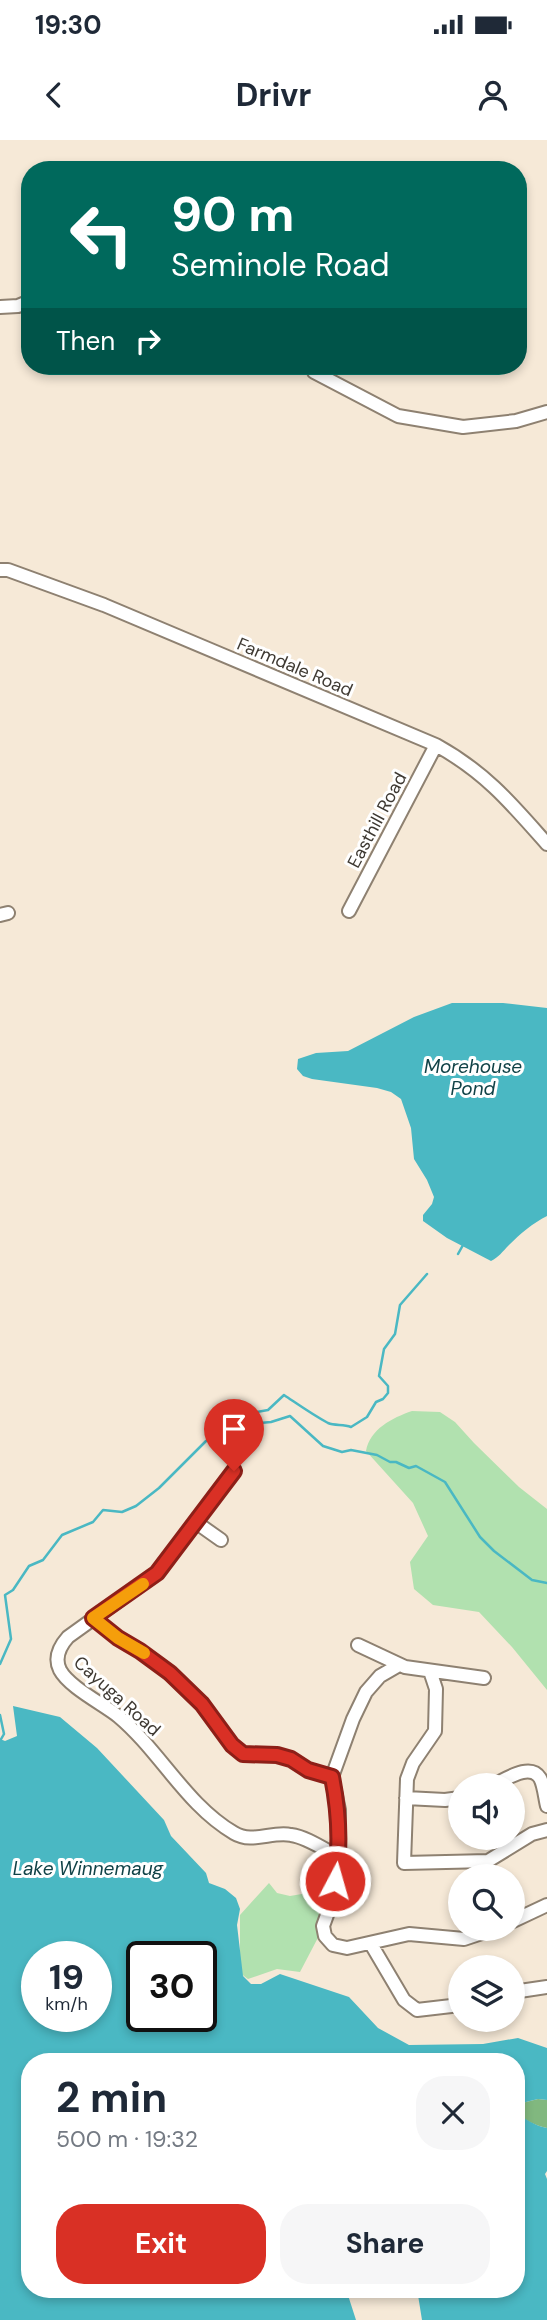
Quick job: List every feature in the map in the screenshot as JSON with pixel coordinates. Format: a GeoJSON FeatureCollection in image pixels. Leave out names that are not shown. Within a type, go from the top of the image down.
{"type":"FeatureCollection","features":[{"type":"Feature","properties":{"kind":"street"},"geometry":{"type":"LineString","coordinates":[[0,307],[21,305]]}},
{"type":"Feature","properties":{"kind":"street"},"geometry":{"type":"LineString","coordinates":[[320,375],[397,416],[463,427],[516,421],[547,412]]}},
{"type":"Feature","properties":{"kind":"street","name":"Farmdale Road"},"geometry":{"type":"LineString","coordinates":[[0,570],[8,570],[103,604],[436,745],[464,760],[489,780],[547,844]]}},
{"type":"Feature","properties":{"kind":"street","name":"Easthill Road"},"geometry":{"type":"LineString","coordinates":[[349,911],[436,745]]}},
{"type":"Feature","properties":{"kind":"street","name":"Cayuga Road"},"geometry":{"type":"LineString","coordinates":[[234,1471],[157,1573],[68,1637],[60,1647],[57,1662],[61,1672],[70,1681],[118,1716],[141,1738],[204,1810],[235,1834],[248,1839],[280,1833],[295,1835],[339,1857]]}},
{"type":"Feature","properties":{"kind":"street"},"geometry":{"type":"LineString","coordinates":[[197,1523],[221,1540]]}},
{"type":"Feature","properties":{"kind":"street"},"geometry":{"type":"LineString","coordinates":[[93,1618],[170,1673],[202,1704],[232,1745],[243,1754],[277,1755],[291,1759],[308,1770],[332,1777]]}},
{"type":"Feature","properties":{"kind":"street"},"geometry":{"type":"LineString","coordinates":[[358,1645],[399,1665],[484,1678]]}},
{"type":"Feature","properties":{"kind":"street"},"geometry":{"type":"LineString","coordinates":[[399,1665],[380,1676],[366,1692],[332,1777],[338,1810],[339,1857],[331,1905],[324,1926],[325,1936],[333,1945],[347,1948],[409,1934],[448,1938]]}},
{"type":"Feature","properties":{"kind":"street"},"geometry":{"type":"LineString","coordinates":[[430,1671],[436,1689],[435,1731],[413,1763],[407,1779],[404,1863],[488,1861],[532,1834],[547,1830]]}},
{"type":"Feature","properties":{"kind":"street"},"geometry":{"type":"LineString","coordinates":[[520,1773],[532,1772],[540,1778],[547,1806]]}},
{"type":"Feature","properties":{"kind":"street"},"geometry":{"type":"LineString","coordinates":[[406,1798],[448,1800]]}},
{"type":"Feature","properties":{"kind":"street"},"geometry":{"type":"LineString","coordinates":[[525,1915],[547,1905]]}},
{"type":"Feature","properties":{"kind":"street"},"geometry":{"type":"LineString","coordinates":[[371,1944],[404,2000],[417,2011],[448,2007]]}},
{"type":"Feature","properties":{"kind":"street"},"geometry":{"type":"LineString","coordinates":[[525,1990],[547,1987]]}},
{"type":"Feature","properties":{"kind":"green space"},"geometry":{"type":"Polygon","coordinates":[[[412,1411],[440,1412],[455,1422],[519,1487],[547,1509],[547,1690],[479,1612],[433,1605],[414,1589],[410,1562],[428,1536],[413,1503],[366,1451],[368,1443],[377,1431],[397,1417],[412,1411]]]}},
{"type":"Feature","properties":{"kind":"green space"},"geometry":{"type":"Polygon","coordinates":[[[269,1883],[277,1893],[290,1896],[331,1889],[333,1909],[300,1972],[277,1969],[248,1979],[240,1973],[240,1915],[269,1883]]]}},
{"type":"Feature","properties":{"kind":"green space"},"geometry":{"type":"Polygon","coordinates":[[[547,2100],[547,2128],[525,2119],[525,2102],[547,2100]]]}},
{"type":"Feature","properties":{"kind":"water","name":"Morehouse Pond"},"geometry":{"type":"Polygon","coordinates":[[[452,1003],[503,1003],[547,1008],[547,1216],[527,1229],[491,1261],[447,1238],[423,1221],[423,1215],[434,1197],[414,1159],[411,1128],[401,1099],[391,1092],[377,1088],[312,1079],[303,1076],[297,1069],[298,1059],[316,1053],[348,1051],[414,1017],[452,1003]]]}},
{"type":"Feature","properties":{"kind":"water","name":"Lake Winnemaug"},"geometry":{"type":"Polygon","coordinates":[[[13,1706],[60,1717],[97,1748],[164,1820],[171,1836],[206,1873],[209,1883],[225,1889],[236,1898],[240,1909],[237,1925],[243,1976],[251,1984],[261,1984],[280,1974],[349,1997],[378,2028],[409,2045],[483,2044],[518,2038],[547,2048],[547,2100],[525,2102],[525,2053],[21,2053],[21,2298],[349,2298],[356,2320],[0,2320],[0,1739],[5,1741],[17,1736],[13,1706]]]}},
{"type":"Feature","properties":{"kind":"water"},"geometry":{"type":"Polygon","coordinates":[[[525,2119],[547,2128],[547,2320],[422,2320],[418,2298],[525,2298],[525,2119]]]}},
{"type":"Feature","properties":{"kind":"waterway"},"geometry":{"type":"LineString","coordinates":[[458,1254],[463,1245]]}},
{"type":"Feature","properties":{"kind":"waterway"},"geometry":{"type":"LineString","coordinates":[[0,1664],[11,1639],[5,1595],[13,1590],[29,1566],[43,1560],[62,1535],[93,1522],[103,1510],[122,1512],[136,1506],[159,1488],[206,1441],[240,1433],[251,1413],[268,1410],[284,1395],[331,1424],[351,1427],[367,1417],[376,1402],[388,1393],[388,1386],[379,1376],[384,1349],[395,1334],[400,1305],[427,1274]]}},
{"type":"Feature","properties":{"kind":"waterway"},"geometry":{"type":"LineString","coordinates":[[247,1424],[271,1422],[290,1416],[323,1446],[342,1452],[351,1450],[377,1455],[409,1468],[416,1466],[445,1482],[480,1537],[494,1551],[532,1580],[547,1583]]}},
{"type":"Feature","properties":{"kind":"waterway"},"geometry":{"type":"LineString","coordinates":[[0,1715],[4,1734],[0,1741]]}},
{"type":"Feature","properties":{"kind":"slow traffic"},"geometry":{"type":"LineString","coordinates":[[143,1584],[93,1618],[118,1638],[144,1653]]}},
{"type":"Feature","properties":{"kind":"route"},"geometry":{"type":"LineString","coordinates":[[234,1471],[157,1573],[93,1618],[170,1673],[202,1704],[232,1745],[243,1754],[277,1755],[291,1759],[308,1770],[332,1777],[338,1810],[339,1857],[335,1881]]}}]}
